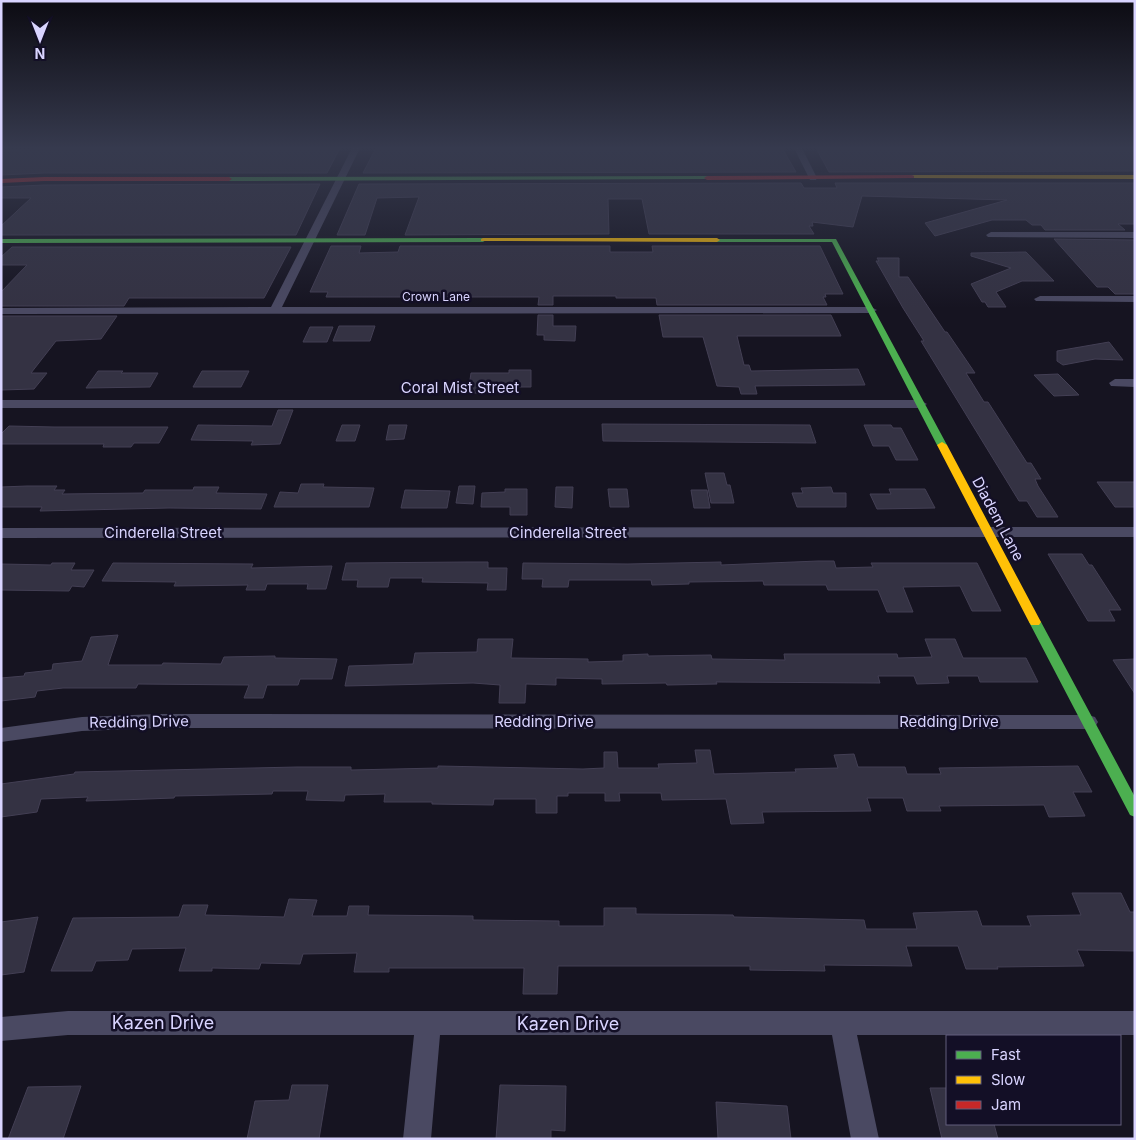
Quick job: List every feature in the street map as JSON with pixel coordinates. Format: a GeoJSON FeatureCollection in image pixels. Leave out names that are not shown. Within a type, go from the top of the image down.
{"type":"FeatureCollection","features":[{"type":"Feature","properties":{"kind":"street"},"geometry":{"type":"LineString","coordinates":[[275,310],[329,201]]}},
{"type":"Feature","properties":{"kind":"street"},"geometry":{"type":"LineString","coordinates":[[991,235],[1135,235]]}},
{"type":"Feature","properties":{"kind":"street","name":"Diadem Lane"},"geometry":{"type":"LineString","coordinates":[[309,241],[834,240],[1135,811]]}},
{"type":"Feature","properties":{"kind":"street"},"geometry":{"type":"LineString","coordinates":[[1,241],[309,241]]}},
{"type":"Feature","properties":{"kind":"street"},"geometry":{"type":"LineString","coordinates":[[1040,299],[1135,299]]}},
{"type":"Feature","properties":{"kind":"street","name":"Crown Lane"},"geometry":{"type":"LineString","coordinates":[[1,311],[871,310]]}},
{"type":"Feature","properties":{"kind":"street"},"geometry":{"type":"LineString","coordinates":[[1115,383],[1135,383]]}},
{"type":"Feature","properties":{"kind":"street","name":"Coral Mist Street"},"geometry":{"type":"LineString","coordinates":[[1,404],[920,404]]}},
{"type":"Feature","properties":{"kind":"street","name":"Cinderella Street"},"geometry":{"type":"LineString","coordinates":[[1,533],[1135,532]]}},
{"type":"Feature","properties":{"kind":"street","name":"Redding Drive"},"geometry":{"type":"LineString","coordinates":[[1,735],[82,724],[158,721],[1088,722]]}},
{"type":"Feature","properties":{"kind":"street","name":"Kazen Drive"},"geometry":{"type":"LineString","coordinates":[[1,1029],[68,1023],[1135,1023]]}},
{"type":"Feature","properties":{"kind":"street"},"geometry":{"type":"LineString","coordinates":[[417,1139],[428,1024]]}},
{"type":"Feature","properties":{"kind":"street"},"geometry":{"type":"LineString","coordinates":[[842,1024],[866,1139]]}},
{"type":"Feature","properties":{"kind":"building"},"geometry":{"type":"Polygon","coordinates":[[[28,201],[312,201],[296,235],[1,235],[1,226],[28,201]]]}},
{"type":"Feature","properties":{"kind":"building"},"geometry":{"type":"Polygon","coordinates":[[[352,201],[376,201],[365,235],[337,235],[352,201]]]}},
{"type":"Feature","properties":{"kind":"building"},"geometry":{"type":"Polygon","coordinates":[[[417,201],[608,201],[609,234],[405,235],[417,201]]]}},
{"type":"Feature","properties":{"kind":"building"},"geometry":{"type":"Polygon","coordinates":[[[642,201],[860,201],[853,227],[812,222],[813,226],[809,226],[814,234],[649,234],[642,201]]]}},
{"type":"Feature","properties":{"kind":"building"},"geometry":{"type":"Polygon","coordinates":[[[1003,201],[1135,201],[1135,224],[1118,224],[1125,230],[1045,230],[1041,225],[1032,225],[1026,220],[992,220],[935,236],[925,223],[1003,201]]]}},
{"type":"Feature","properties":{"kind":"building"},"geometry":{"type":"Polygon","coordinates":[[[1054,239],[1135,240],[1135,294],[1115,294],[1108,287],[1097,287],[1054,239]]]}},
{"type":"Feature","properties":{"kind":"building"},"geometry":{"type":"Polygon","coordinates":[[[331,246],[361,246],[359,253],[398,252],[400,246],[610,246],[610,252],[653,252],[652,246],[820,246],[843,294],[825,294],[826,297],[823,297],[827,305],[657,305],[656,298],[616,298],[616,296],[553,296],[553,305],[538,305],[539,297],[326,297],[328,292],[310,292],[331,246]]]}},
{"type":"Feature","properties":{"kind":"building"},"geometry":{"type":"Polygon","coordinates":[[[12,247],[291,247],[264,298],[129,298],[124,306],[1,306],[1,292],[27,265],[1,265],[1,257],[12,247]]]}},
{"type":"Feature","properties":{"kind":"building"},"geometry":{"type":"Polygon","coordinates":[[[1026,252],[1054,281],[1022,281],[996,292],[1006,307],[988,307],[985,302],[982,302],[971,284],[1011,268],[971,256],[971,253],[1026,252]]]}},
{"type":"Feature","properties":{"kind":"building"},"geometry":{"type":"Polygon","coordinates":[[[877,258],[899,258],[899,277],[908,277],[975,373],[966,373],[984,402],[988,402],[1027,463],[1031,463],[1041,479],[1035,479],[1038,486],[1058,517],[1037,517],[1027,501],[1019,501],[921,341],[924,341],[876,261],[879,261],[877,258]]]}},
{"type":"Feature","properties":{"kind":"building"},"geometry":{"type":"Polygon","coordinates":[[[538,315],[553,315],[553,326],[576,326],[575,341],[544,340],[544,335],[537,335],[538,315]]]}},
{"type":"Feature","properties":{"kind":"building"},"geometry":{"type":"Polygon","coordinates":[[[659,315],[831,315],[841,336],[737,336],[744,365],[749,365],[751,371],[858,369],[865,385],[755,386],[757,394],[741,394],[739,387],[717,386],[703,337],[663,337],[659,315]]]}},
{"type":"Feature","properties":{"kind":"building"},"geometry":{"type":"Polygon","coordinates":[[[1,316],[117,316],[101,339],[56,341],[31,373],[47,373],[34,389],[1,390],[1,316]]]}},
{"type":"Feature","properties":{"kind":"building"},"geometry":{"type":"Polygon","coordinates":[[[339,326],[375,326],[370,341],[333,341],[339,326]]]}},
{"type":"Feature","properties":{"kind":"building"},"geometry":{"type":"Polygon","coordinates":[[[310,327],[333,327],[327,342],[303,342],[310,327]]]}},
{"type":"Feature","properties":{"kind":"building"},"geometry":{"type":"Polygon","coordinates":[[[1109,342],[1123,360],[1095,359],[1063,365],[1057,361],[1057,351],[1109,342]]]}},
{"type":"Feature","properties":{"kind":"building"},"geometry":{"type":"Polygon","coordinates":[[[509,370],[531,370],[531,387],[484,387],[483,393],[468,393],[471,373],[509,373],[509,370]]]}},
{"type":"Feature","properties":{"kind":"building"},"geometry":{"type":"Polygon","coordinates":[[[98,371],[158,373],[150,387],[86,388],[98,371]]]}},
{"type":"Feature","properties":{"kind":"building"},"geometry":{"type":"Polygon","coordinates":[[[202,371],[249,371],[241,387],[193,387],[202,371]]]}},
{"type":"Feature","properties":{"kind":"building"},"geometry":{"type":"Polygon","coordinates":[[[1058,374],[1079,395],[1054,396],[1034,375],[1058,374]]]}},
{"type":"Feature","properties":{"kind":"building"},"geometry":{"type":"Polygon","coordinates":[[[278,410],[293,410],[280,444],[251,445],[253,441],[191,440],[198,425],[272,426],[278,410]]]}},
{"type":"Feature","properties":{"kind":"building"},"geometry":{"type":"Polygon","coordinates":[[[602,424],[810,425],[816,443],[603,441],[602,424]]]}},
{"type":"Feature","properties":{"kind":"building"},"geometry":{"type":"Polygon","coordinates":[[[342,425],[360,425],[355,441],[336,441],[342,425]]]}},
{"type":"Feature","properties":{"kind":"building"},"geometry":{"type":"Polygon","coordinates":[[[389,425],[407,425],[404,439],[386,440],[389,425]]]}},
{"type":"Feature","properties":{"kind":"building"},"geometry":{"type":"Polygon","coordinates":[[[864,425],[891,425],[893,428],[901,428],[918,460],[896,460],[889,446],[873,446],[864,425]]]}},
{"type":"Feature","properties":{"kind":"building"},"geometry":{"type":"Polygon","coordinates":[[[9,426],[168,427],[159,443],[134,443],[131,447],[103,447],[104,444],[1,444],[1,434],[9,426]]]}},
{"type":"Feature","properties":{"kind":"building"},"geometry":{"type":"Polygon","coordinates":[[[705,473],[724,473],[727,485],[730,485],[734,503],[711,503],[705,473]]]}},
{"type":"Feature","properties":{"kind":"building"},"geometry":{"type":"Polygon","coordinates":[[[1097,482],[1135,482],[1135,507],[1115,507],[1097,482]]]}},
{"type":"Feature","properties":{"kind":"building"},"geometry":{"type":"Polygon","coordinates":[[[301,484],[324,484],[323,487],[374,488],[369,507],[274,507],[280,492],[298,493],[301,484]]]}},
{"type":"Feature","properties":{"kind":"building"},"geometry":{"type":"Polygon","coordinates":[[[57,486],[54,490],[65,490],[62,494],[143,493],[145,490],[193,490],[194,487],[219,487],[216,493],[267,494],[261,509],[169,508],[40,511],[42,507],[1,507],[1,487],[57,486]]]}},
{"type":"Feature","properties":{"kind":"building"},"geometry":{"type":"Polygon","coordinates":[[[459,486],[475,486],[473,504],[456,503],[459,486]]]}},
{"type":"Feature","properties":{"kind":"building"},"geometry":{"type":"Polygon","coordinates":[[[556,487],[573,487],[572,508],[555,507],[556,487]]]}},
{"type":"Feature","properties":{"kind":"building"},"geometry":{"type":"Polygon","coordinates":[[[831,487],[833,493],[846,493],[846,507],[797,507],[792,493],[803,493],[801,488],[831,487]]]}},
{"type":"Feature","properties":{"kind":"building"},"geometry":{"type":"Polygon","coordinates":[[[505,489],[527,489],[527,515],[510,515],[510,507],[481,507],[482,493],[505,492],[505,489]]]}},
{"type":"Feature","properties":{"kind":"building"},"geometry":{"type":"Polygon","coordinates":[[[608,489],[627,489],[629,507],[610,507],[608,489]]]}},
{"type":"Feature","properties":{"kind":"building"},"geometry":{"type":"Polygon","coordinates":[[[889,489],[925,489],[935,508],[877,509],[870,494],[891,494],[889,489]]]}},
{"type":"Feature","properties":{"kind":"building"},"geometry":{"type":"Polygon","coordinates":[[[405,490],[450,491],[447,508],[401,508],[405,490]]]}},
{"type":"Feature","properties":{"kind":"building"},"geometry":{"type":"Polygon","coordinates":[[[691,490],[707,490],[710,508],[694,508],[691,490]]]}},
{"type":"Feature","properties":{"kind":"building"},"geometry":{"type":"Polygon","coordinates":[[[1048,554],[1082,554],[1089,565],[1092,565],[1121,610],[1109,610],[1115,621],[1088,621],[1048,554]]]}},
{"type":"Feature","properties":{"kind":"building"},"geometry":{"type":"Polygon","coordinates":[[[834,561],[836,568],[873,567],[871,563],[977,563],[1001,611],[972,611],[960,586],[903,587],[913,612],[887,612],[878,590],[828,590],[826,585],[764,585],[763,581],[689,582],[689,584],[652,585],[651,580],[569,580],[568,587],[542,587],[543,579],[522,579],[523,563],[628,564],[721,562],[721,565],[834,561]]]}},
{"type":"Feature","properties":{"kind":"building"},"geometry":{"type":"Polygon","coordinates":[[[488,562],[488,568],[507,568],[506,590],[487,590],[488,583],[422,582],[423,578],[390,578],[388,587],[357,587],[358,580],[342,580],[346,563],[488,562]]]}},
{"type":"Feature","properties":{"kind":"building"},"geometry":{"type":"Polygon","coordinates":[[[52,563],[75,563],[71,570],[94,570],[84,587],[72,586],[69,591],[1,590],[1,564],[51,565],[52,563]]]}},
{"type":"Feature","properties":{"kind":"building"},"geometry":{"type":"Polygon","coordinates":[[[113,563],[253,564],[251,568],[332,566],[326,589],[307,589],[308,584],[267,584],[265,590],[246,590],[248,585],[174,586],[176,582],[102,581],[113,563]]]}},
{"type":"Feature","properties":{"kind":"building"},"geometry":{"type":"Polygon","coordinates":[[[118,635],[108,665],[162,665],[163,663],[221,664],[224,657],[275,656],[275,658],[337,659],[332,679],[300,679],[298,685],[267,685],[263,698],[244,698],[249,685],[138,684],[136,688],[63,688],[37,691],[35,697],[1,701],[1,678],[24,676],[25,673],[52,670],[53,664],[82,661],[91,637],[118,635]]]}},
{"type":"Feature","properties":{"kind":"building"},"geometry":{"type":"Polygon","coordinates":[[[478,639],[513,639],[511,658],[588,659],[588,662],[623,661],[623,655],[648,654],[648,656],[711,655],[712,659],[785,660],[784,654],[897,654],[898,658],[932,657],[925,639],[955,639],[963,658],[1026,658],[1038,682],[980,682],[978,676],[947,676],[949,683],[917,684],[914,676],[878,676],[880,683],[716,682],[717,684],[667,685],[666,683],[602,684],[602,679],[556,678],[556,685],[526,684],[525,703],[499,703],[500,685],[473,683],[345,686],[349,666],[413,664],[415,653],[477,652],[478,639]]]}},
{"type":"Feature","properties":{"kind":"building"},"geometry":{"type":"Polygon","coordinates":[[[1135,659],[1135,694],[1113,660],[1135,659]]]}},
{"type":"Feature","properties":{"kind":"building"},"geometry":{"type":"Polygon","coordinates":[[[695,750],[710,750],[714,774],[796,772],[795,769],[838,768],[834,755],[854,754],[858,767],[905,767],[907,774],[941,774],[939,768],[1078,766],[1092,792],[1073,792],[1085,816],[1049,817],[1044,805],[939,806],[941,811],[907,811],[903,798],[867,798],[871,811],[762,812],[764,823],[731,824],[726,799],[662,800],[661,793],[619,793],[620,801],[605,801],[605,793],[568,793],[568,796],[557,796],[557,813],[536,813],[536,799],[494,799],[493,805],[432,804],[432,802],[384,802],[385,794],[345,795],[344,801],[306,800],[308,791],[273,791],[272,794],[175,796],[174,798],[120,800],[86,801],[88,797],[41,799],[37,812],[1,817],[1,784],[74,774],[75,772],[297,767],[351,767],[351,770],[438,768],[438,766],[583,769],[604,768],[604,752],[617,752],[618,768],[659,768],[658,764],[697,763],[695,750]]]}},
{"type":"Feature","properties":{"kind":"building"},"geometry":{"type":"Polygon","coordinates":[[[1072,893],[1121,893],[1130,912],[1135,912],[1135,951],[1077,950],[1084,966],[997,967],[998,969],[966,969],[958,946],[906,946],[912,966],[824,965],[825,971],[750,970],[750,966],[558,966],[557,994],[523,994],[524,968],[389,968],[389,972],[354,972],[357,953],[303,954],[300,964],[261,963],[259,969],[212,968],[212,971],[179,971],[186,948],[132,949],[128,960],[96,961],[92,971],[51,971],[73,918],[179,917],[183,905],[208,905],[205,915],[284,917],[289,899],[317,900],[312,916],[347,916],[349,906],[369,906],[368,915],[473,916],[473,920],[559,921],[559,926],[604,926],[604,908],[636,908],[636,914],[733,915],[734,917],[864,920],[866,929],[917,929],[913,913],[977,911],[982,926],[1031,926],[1027,916],[1081,915],[1072,893]]]}},
{"type":"Feature","properties":{"kind":"building"},"geometry":{"type":"Polygon","coordinates":[[[38,917],[24,972],[1,975],[1,922],[38,917]]]}},
{"type":"Feature","properties":{"kind":"building"},"geometry":{"type":"Polygon","coordinates":[[[292,1085],[328,1085],[319,1139],[247,1139],[255,1101],[289,1100],[292,1085]]]}},
{"type":"Feature","properties":{"kind":"building"},"geometry":{"type":"Polygon","coordinates":[[[500,1085],[566,1086],[565,1131],[551,1130],[551,1139],[496,1139],[500,1085]]]}},
{"type":"Feature","properties":{"kind":"building"},"geometry":{"type":"Polygon","coordinates":[[[81,1086],[63,1139],[8,1139],[28,1087],[81,1086]]]}},
{"type":"Feature","properties":{"kind":"building"},"geometry":{"type":"Polygon","coordinates":[[[930,1088],[946,1088],[946,1125],[994,1125],[998,1139],[942,1139],[930,1088]]]}},
{"type":"Feature","properties":{"kind":"building"},"geometry":{"type":"Polygon","coordinates":[[[716,1102],[787,1106],[791,1139],[718,1139],[716,1102]]]}},
{"type":"Feature","properties":{"kind":"traffic: fast"},"geometry":{"type":"LineString","coordinates":[[1,241],[483,240]]}},
{"type":"Feature","properties":{"kind":"traffic: fast"},"geometry":{"type":"LineString","coordinates":[[717,240],[834,240],[942,445]]}},
{"type":"Feature","properties":{"kind":"traffic: fast"},"geometry":{"type":"LineString","coordinates":[[1035,622],[1135,811]]}},
{"type":"Feature","properties":{"kind":"traffic: slow"},"geometry":{"type":"LineString","coordinates":[[483,240],[717,240]]}},
{"type":"Feature","properties":{"kind":"traffic: slow"},"geometry":{"type":"LineString","coordinates":[[942,445],[1035,622]]}}]}
